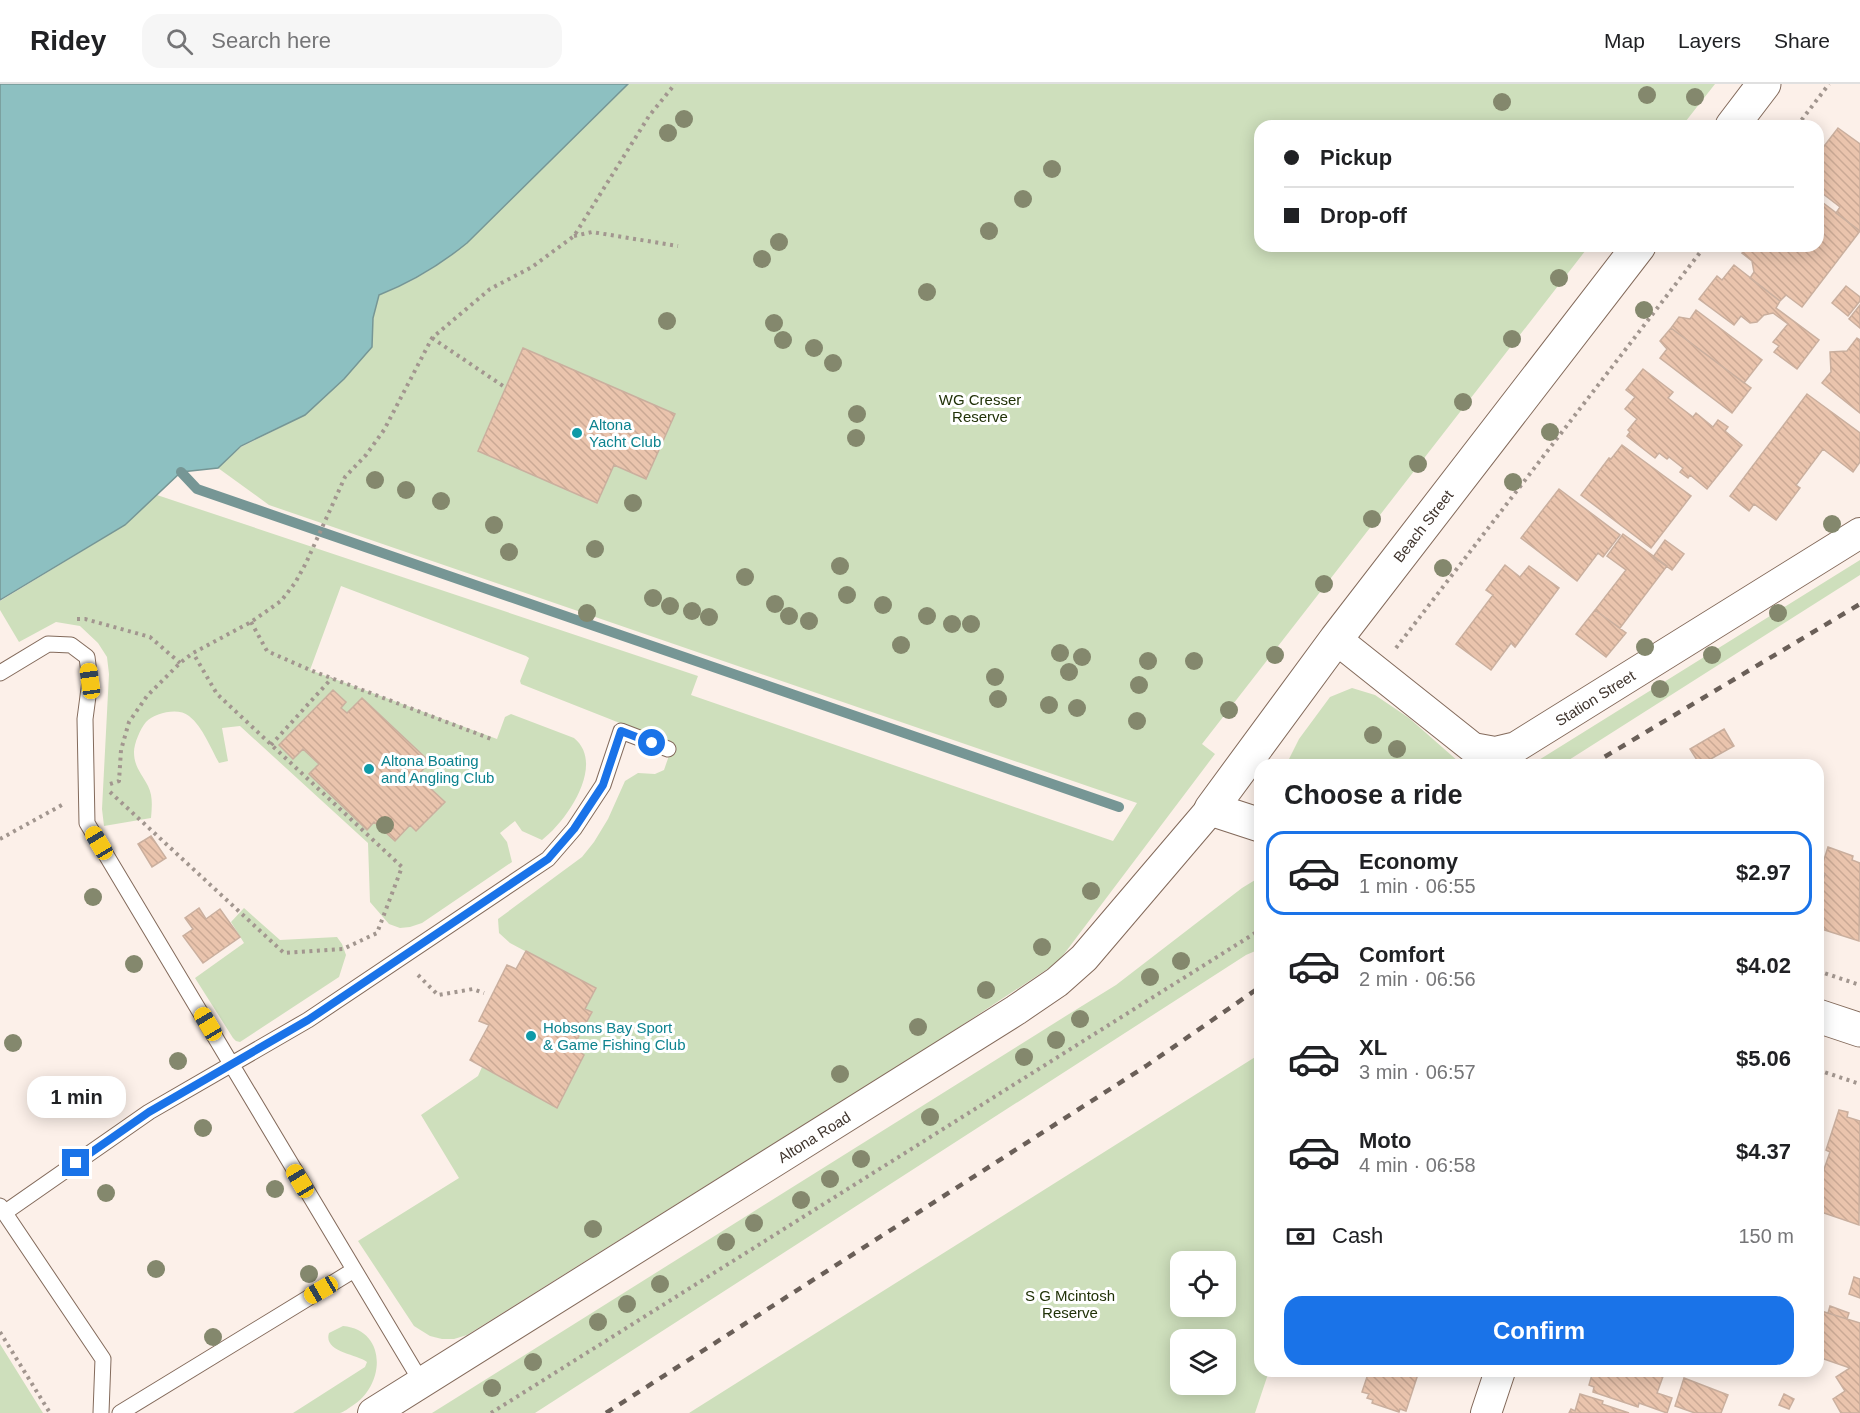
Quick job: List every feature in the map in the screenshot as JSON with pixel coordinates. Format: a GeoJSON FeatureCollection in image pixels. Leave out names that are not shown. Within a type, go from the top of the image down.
{"type":"FeatureCollection","features":[{"type":"Feature","properties":{"kind":"street"},"geometry":{"type":"LineString","coordinates":[[1737,120],[1764,84]]}},
{"type":"Feature","properties":{"kind":"street","name":"Beach Street"},"geometry":{"type":"LineString","coordinates":[[1211,809],[1336,639],[1634,252]]}},
{"type":"Feature","properties":{"kind":"street","name":"Station Street"},"geometry":{"type":"LineString","coordinates":[[1336,639],[1473,748],[1495,752],[1516,747],[1860,533]]}},
{"type":"Feature","properties":{"kind":"street"},"geometry":{"type":"LineString","coordinates":[[1211,809],[1254,823]]}},
{"type":"Feature","properties":{"kind":"street","name":"Altona Road"},"geometry":{"type":"LineString","coordinates":[[373,1413],[996,1023],[1057,982],[1084,958],[1211,809]]}},
{"type":"Feature","properties":{"kind":"street"},"geometry":{"type":"LineString","coordinates":[[1824,1018],[1860,1030]]}},
{"type":"Feature","properties":{"kind":"street"},"geometry":{"type":"LineString","coordinates":[[1486,1413],[1498,1377]]}},
{"type":"Feature","properties":{"kind":"lane"},"geometry":{"type":"LineString","coordinates":[[0,673],[48,644],[71,645],[87,657],[90,681],[85,719],[87,823],[422,1383]]}},
{"type":"Feature","properties":{"kind":"lane"},"geometry":{"type":"LineString","coordinates":[[101,1413],[103,1359],[2,1209],[149,1112],[308,1020],[548,859],[574,829],[603,785],[621,731],[668,749]]}},
{"type":"Feature","properties":{"kind":"lane"},"geometry":{"type":"LineString","coordinates":[[120,1413],[354,1270]]}},
{"type":"Feature","properties":{"kind":"path"},"geometry":{"type":"LineString","coordinates":[[193,653],[217,694],[402,867],[377,933],[343,950],[284,953],[104,786],[119,781],[121,750],[129,722],[147,696],[193,653],[250,622],[281,601],[295,583],[345,477],[366,455],[384,430],[432,338],[490,289],[532,267],[574,236],[649,116],[675,84]]}},
{"type":"Feature","properties":{"kind":"path"},"geometry":{"type":"LineString","coordinates":[[1802,120],[1829,84]]}},
{"type":"Feature","properties":{"kind":"path"},"geometry":{"type":"LineString","coordinates":[[574,236],[592,232],[678,246]]}},
{"type":"Feature","properties":{"kind":"path"},"geometry":{"type":"LineString","coordinates":[[1392,652],[1700,252]]}},
{"type":"Feature","properties":{"kind":"path"},"geometry":{"type":"LineString","coordinates":[[432,338],[506,388]]}},
{"type":"Feature","properties":{"kind":"path"},"geometry":{"type":"LineString","coordinates":[[250,622],[267,651],[494,740]]}},
{"type":"Feature","properties":{"kind":"path"},"geometry":{"type":"LineString","coordinates":[[271,745],[332,678]]}},
{"type":"Feature","properties":{"kind":"path"},"geometry":{"type":"LineString","coordinates":[[0,839],[85,792]]}},
{"type":"Feature","properties":{"kind":"path"},"geometry":{"type":"LineString","coordinates":[[491,1413],[1254,934]]}},
{"type":"Feature","properties":{"kind":"path"},"geometry":{"type":"LineString","coordinates":[[402,957],[438,995],[473,989],[484,993]]}},
{"type":"Feature","properties":{"kind":"path"},"geometry":{"type":"LineString","coordinates":[[1824,973],[1860,985]]}},
{"type":"Feature","properties":{"kind":"path"},"geometry":{"type":"LineString","coordinates":[[1824,1072],[1860,1084]]}},
{"type":"Feature","properties":{"kind":"path"},"geometry":{"type":"LineString","coordinates":[[0,1332],[50,1413]]}},
{"type":"Feature","properties":{"kind":"green space","name":"WG Cresser Reserve"},"geometry":{"type":"Polygon","coordinates":[[[628,84],[1715,84],[1687,120],[1254,120],[1254,252],[1584,252],[1202,744],[1215,754],[1058,962],[941,1039],[467,1335],[454,1339],[442,1339],[430,1336],[414,1326],[358,1241],[459,1178],[421,1115],[478,1076],[482,1067],[557,1108],[584,1055],[573,1047],[592,1013],[585,1009],[596,989],[510,943],[499,933],[498,919],[582,857],[608,819],[625,781],[638,773],[655,774],[664,770],[673,744],[521,684],[520,681],[529,658],[526,656],[341,586],[310,670],[497,739],[505,717],[511,714],[574,738],[583,749],[586,762],[585,777],[572,806],[542,840],[522,831],[515,821],[500,833],[507,842],[512,862],[422,923],[400,928],[389,924],[370,902],[368,843],[240,726],[222,728],[228,761],[219,763],[203,732],[189,716],[173,712],[150,719],[140,732],[135,745],[134,757],[151,794],[151,818],[104,826],[102,809],[109,674],[107,657],[98,643],[80,626],[56,622],[19,642],[0,610],[0,601],[125,525],[157,495],[698,676],[691,695],[1113,841],[1137,803],[269,505],[218,468],[241,447],[305,415],[372,347],[373,318],[379,295],[425,273],[467,243],[628,84]]]}},
{"type":"Feature","properties":{"kind":"green space"},"geometry":{"type":"Polygon","coordinates":[[[1860,560],[1860,575],[1570,759],[1540,759],[1860,560]]]}},
{"type":"Feature","properties":{"kind":"green space"},"geometry":{"type":"Polygon","coordinates":[[[1352,688],[1375,695],[1409,718],[1456,759],[1289,759],[1299,739],[1330,697],[1352,688]]]}},
{"type":"Feature","properties":{"kind":"green space"},"geometry":{"type":"Polygon","coordinates":[[[1254,881],[1254,952],[535,1413],[432,1413],[1116,985],[1254,881]]]}},
{"type":"Feature","properties":{"kind":"green space"},"geometry":{"type":"Polygon","coordinates":[[[244,908],[280,940],[337,937],[346,955],[339,977],[240,1042],[233,1038],[195,978],[244,943],[231,922],[244,908]]]}},
{"type":"Feature","properties":{"kind":"green space","name":"S G Mcintosh Reserve"},"geometry":{"type":"Polygon","coordinates":[[[1254,1058],[1254,1377],[1267,1377],[1255,1413],[689,1413],[1254,1058]]]}},
{"type":"Feature","properties":{"kind":"green space"},"geometry":{"type":"Polygon","coordinates":[[[343,1326],[357,1330],[368,1337],[374,1348],[377,1360],[376,1373],[371,1385],[363,1397],[340,1413],[293,1413],[365,1367],[367,1362],[335,1348],[328,1339],[329,1333],[343,1326]]]}},
{"type":"Feature","properties":{"kind":"green space"},"geometry":{"type":"Polygon","coordinates":[[[0,1344],[43,1413],[0,1413],[0,1344]]]}},
{"type":"Feature","properties":{"kind":"water"},"geometry":{"type":"Polygon","coordinates":[[[0,84],[628,84],[467,243],[425,272],[379,295],[373,318],[372,347],[344,379],[305,415],[241,446],[218,468],[181,472],[125,525],[0,600],[0,84]]]}},
{"type":"Feature","properties":{"kind":"building"},"geometry":{"type":"Polygon","coordinates":[[[1838,128],[1860,144],[1860,231],[1836,213],[1840,207],[1824,195],[1824,146],[1838,128]]]}},
{"type":"Feature","properties":{"kind":"building"},"geometry":{"type":"Polygon","coordinates":[[[1824,204],[1860,231],[1802,307],[1786,295],[1780,301],[1750,278],[1754,272],[1752,261],[1742,253],[1824,252],[1824,204]]]}},
{"type":"Feature","properties":{"kind":"building"},"geometry":{"type":"Polygon","coordinates":[[[1734,265],[1780,301],[1776,308],[1819,340],[1797,369],[1774,352],[1779,346],[1773,342],[1788,324],[1773,313],[1764,315],[1757,322],[1750,323],[1741,316],[1734,325],[1699,299],[1717,276],[1722,280],[1734,265]]]}},
{"type":"Feature","properties":{"kind":"building"},"geometry":{"type":"Polygon","coordinates":[[[1846,286],[1860,297],[1860,301],[1848,316],[1832,303],[1846,286]]]}},
{"type":"Feature","properties":{"kind":"building"},"geometry":{"type":"Polygon","coordinates":[[[1860,305],[1860,328],[1849,319],[1860,305]]]}},
{"type":"Feature","properties":{"kind":"building"},"geometry":{"type":"Polygon","coordinates":[[[1696,310],[1762,360],[1744,383],[1671,328],[1679,317],[1690,319],[1696,310]]]}},
{"type":"Feature","properties":{"kind":"building"},"geometry":{"type":"Polygon","coordinates":[[[1671,328],[1751,388],[1732,413],[1660,358],[1667,349],[1660,341],[1671,328]]]}},
{"type":"Feature","properties":{"kind":"building"},"geometry":{"type":"Polygon","coordinates":[[[1857,338],[1860,340],[1860,413],[1822,383],[1831,372],[1830,352],[1847,351],[1857,338]]]}},
{"type":"Feature","properties":{"kind":"building","name":"Altona Yacht Club"},"geometry":{"type":"Polygon","coordinates":[[[523,348],[675,414],[646,479],[614,465],[597,503],[478,451],[523,348]]]}},
{"type":"Feature","properties":{"kind":"building"},"geometry":{"type":"Polygon","coordinates":[[[1643,369],[1673,392],[1668,398],[1693,417],[1696,413],[1713,427],[1718,420],[1728,427],[1725,431],[1742,445],[1707,489],[1690,475],[1688,478],[1680,472],[1683,468],[1669,457],[1667,459],[1659,453],[1655,458],[1627,436],[1630,432],[1628,430],[1637,419],[1625,409],[1635,397],[1626,390],[1643,369]]]}},
{"type":"Feature","properties":{"kind":"building"},"geometry":{"type":"Polygon","coordinates":[[[1807,394],[1860,433],[1860,462],[1853,472],[1823,449],[1796,485],[1800,488],[1776,520],[1754,504],[1749,511],[1730,496],[1807,394]]]}},
{"type":"Feature","properties":{"kind":"building"},"geometry":{"type":"Polygon","coordinates":[[[1622,445],[1691,496],[1651,548],[1581,495],[1609,458],[1611,459],[1622,445]]]}},
{"type":"Feature","properties":{"kind":"building"},"geometry":{"type":"Polygon","coordinates":[[[1559,489],[1620,535],[1603,557],[1598,553],[1577,581],[1521,538],[1559,489]]]}},
{"type":"Feature","properties":{"kind":"building"},"geometry":{"type":"Polygon","coordinates":[[[1623,534],[1667,566],[1620,628],[1595,610],[1626,570],[1607,556],[1623,534]]]}},
{"type":"Feature","properties":{"kind":"building"},"geometry":{"type":"Polygon","coordinates":[[[1665,540],[1684,554],[1672,570],[1653,557],[1665,540]]]}},
{"type":"Feature","properties":{"kind":"building"},"geometry":{"type":"Polygon","coordinates":[[[1505,565],[1520,577],[1529,566],[1559,588],[1515,647],[1511,643],[1491,670],[1456,644],[1493,595],[1486,590],[1505,565]]]}},
{"type":"Feature","properties":{"kind":"building"},"geometry":{"type":"Polygon","coordinates":[[[1595,610],[1626,633],[1606,657],[1576,634],[1595,610]]]}},
{"type":"Feature","properties":{"kind":"building","name":"Altona Boating and Angling Club"},"geometry":{"type":"Polygon","coordinates":[[[333,690],[346,702],[341,708],[347,713],[362,698],[430,762],[417,776],[445,802],[416,831],[410,825],[395,841],[374,822],[367,830],[309,774],[319,764],[303,749],[293,759],[279,745],[333,690]]]}},
{"type":"Feature","properties":{"kind":"building"},"geometry":{"type":"Polygon","coordinates":[[[1724,729],[1734,746],[1711,759],[1696,759],[1690,749],[1724,729]]]}},
{"type":"Feature","properties":{"kind":"building"},"geometry":{"type":"Polygon","coordinates":[[[151,836],[166,858],[152,867],[138,844],[151,836]]]}},
{"type":"Feature","properties":{"kind":"building"},"geometry":{"type":"Polygon","coordinates":[[[1828,847],[1853,856],[1852,860],[1860,863],[1859,941],[1824,930],[1824,860],[1828,847]]]}},
{"type":"Feature","properties":{"kind":"building"},"geometry":{"type":"Polygon","coordinates":[[[199,908],[206,919],[220,909],[240,937],[203,963],[183,936],[193,929],[185,918],[199,908]]]}},
{"type":"Feature","properties":{"kind":"building","name":"Hobsons Bay Sport & Game Fishing Club"},"geometry":{"type":"Polygon","coordinates":[[[526,951],[596,988],[585,1009],[592,1012],[573,1047],[584,1055],[557,1108],[470,1060],[489,1025],[479,1021],[507,965],[516,969],[526,951]]]}},
{"type":"Feature","properties":{"kind":"building"},"geometry":{"type":"Polygon","coordinates":[[[1839,1110],[1848,1112],[1847,1117],[1860,1121],[1859,1225],[1824,1213],[1824,1169],[1830,1152],[1826,1150],[1839,1110]]]}},
{"type":"Feature","properties":{"kind":"building"},"geometry":{"type":"Polygon","coordinates":[[[1854,1277],[1860,1279],[1860,1298],[1849,1294],[1854,1277]]]}},
{"type":"Feature","properties":{"kind":"building"},"geometry":{"type":"Polygon","coordinates":[[[1830,1306],[1849,1313],[1847,1319],[1828,1313],[1830,1306]]]}},
{"type":"Feature","properties":{"kind":"building"},"geometry":{"type":"Polygon","coordinates":[[[1824,1312],[1860,1323],[1860,1413],[1841,1413],[1833,1399],[1845,1391],[1836,1377],[1850,1368],[1824,1359],[1824,1312]]]}},
{"type":"Feature","properties":{"kind":"building"},"geometry":{"type":"Polygon","coordinates":[[[1367,1377],[1417,1377],[1406,1411],[1400,1409],[1399,1412],[1372,1403],[1373,1400],[1367,1398],[1369,1394],[1362,1392],[1367,1377]]]}},
{"type":"Feature","properties":{"kind":"building"},"geometry":{"type":"Polygon","coordinates":[[[1591,1377],[1663,1377],[1657,1393],[1672,1398],[1667,1413],[1639,1403],[1638,1407],[1593,1392],[1594,1387],[1589,1385],[1591,1377]]]}},
{"type":"Feature","properties":{"kind":"building"},"geometry":{"type":"Polygon","coordinates":[[[1684,1378],[1728,1395],[1721,1413],[1695,1413],[1675,1406],[1684,1378]]]}},
{"type":"Feature","properties":{"kind":"building"},"geometry":{"type":"Polygon","coordinates":[[[1580,1394],[1629,1413],[1569,1413],[1571,1409],[1575,1411],[1580,1394]]]}},
{"type":"Feature","properties":{"kind":"building"},"geometry":{"type":"Polygon","coordinates":[[[1784,1394],[1794,1399],[1789,1409],[1779,1405],[1784,1394]]]}},
{"type":"Feature","properties":{"kind":"waterway"},"geometry":{"type":"LineString","coordinates":[[181,472],[197,489],[1119,807]]}},
{"type":"Feature","properties":{"kind":"railway"},"geometry":{"type":"LineString","coordinates":[[1601,759],[1860,604]]}},
{"type":"Feature","properties":{"kind":"railway"},"geometry":{"type":"LineString","coordinates":[[606,1413],[1146,1066],[1254,991]]}},
{"type":"Feature","properties":{"kind":"place","name":"Altona Yacht Club"},"geometry":{"type":"Point","coordinates":[577,433]}},
{"type":"Feature","properties":{"kind":"place","name":"Altona Boating and Angling Club"},"geometry":{"type":"Point","coordinates":[369,769]}},
{"type":"Feature","properties":{"kind":"place","name":"Hobsons Bay Sport & Game Fishing Club"},"geometry":{"type":"Point","coordinates":[531,1036]}},
{"type":"Feature","properties":{"kind":"route"},"geometry":{"type":"LineString","coordinates":[[76,1163],[149,1112],[308,1020],[548,859],[574,829],[603,785],[621,731],[652,743]]}}]}
